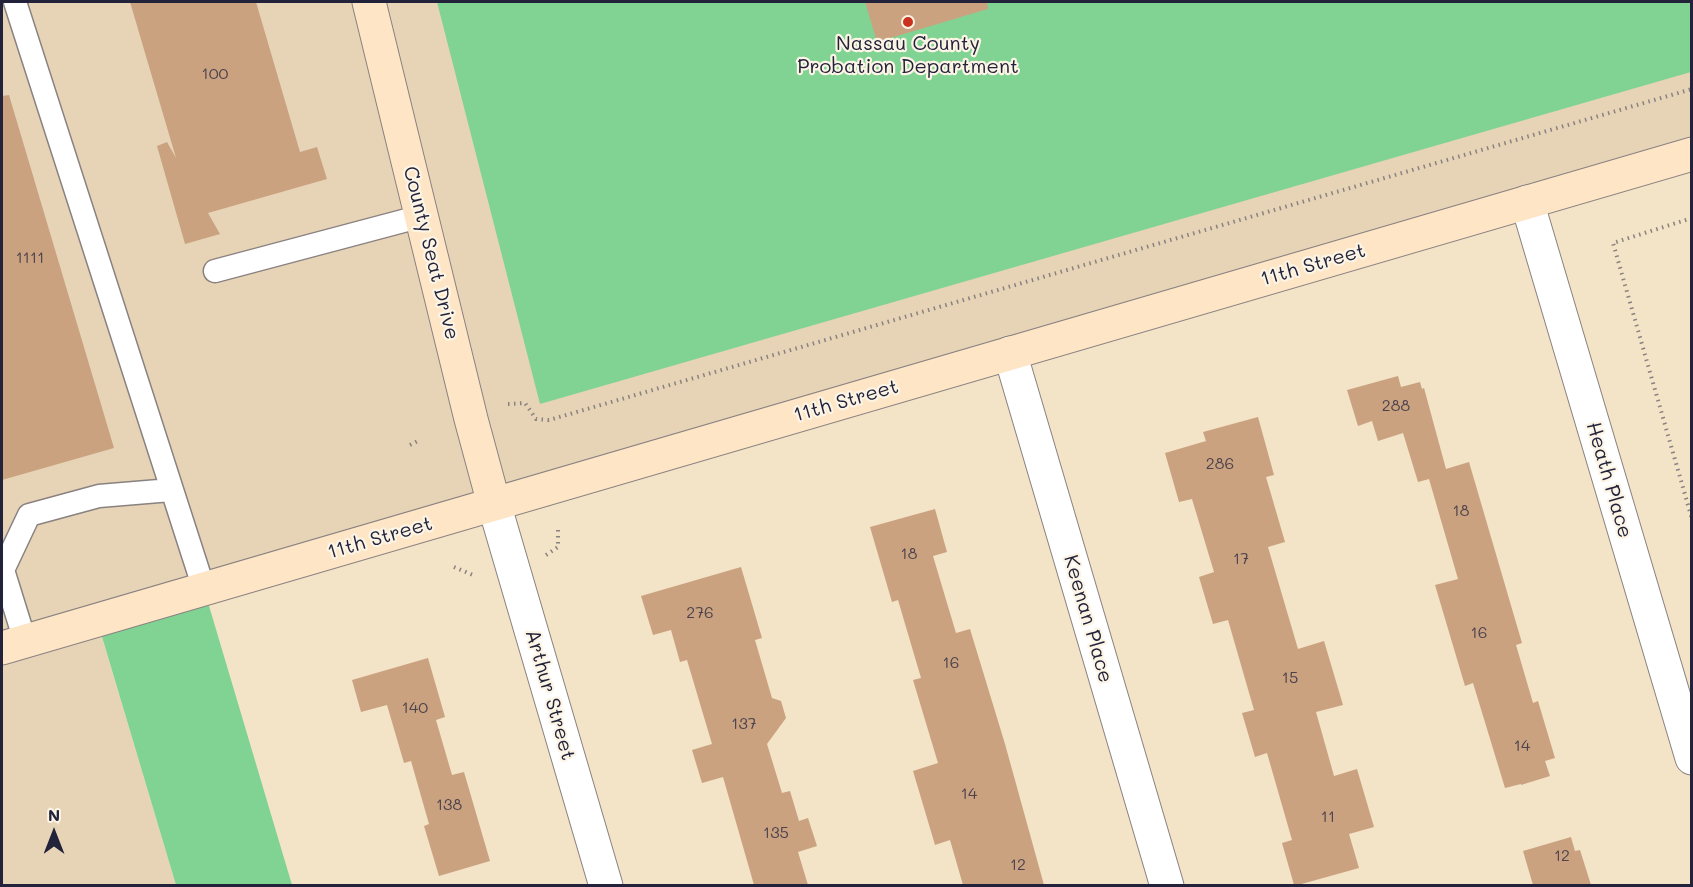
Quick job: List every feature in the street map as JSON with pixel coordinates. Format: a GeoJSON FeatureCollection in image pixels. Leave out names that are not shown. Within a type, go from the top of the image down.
{"type":"FeatureCollection","features":[{"type":"Feature","properties":{"kind":"main road","name":"County Seat Drive"},"geometry":{"type":"LineString","coordinates":[[369,2],[494,504]]}},
{"type":"Feature","properties":{"kind":"main road","name":"11th Street"},"geometry":{"type":"LineString","coordinates":[[13,645],[1692,154]]}},
{"type":"Feature","properties":{"kind":"street","name":"Heath Place"},"geometry":{"type":"LineString","coordinates":[[1527,202],[1692,758]]}},
{"type":"Feature","properties":{"kind":"street","name":"Keenan Place"},"geometry":{"type":"LineString","coordinates":[[1010,353],[1167,885]]}},
{"type":"Feature","properties":{"kind":"street","name":"Arthur Street"},"geometry":{"type":"LineString","coordinates":[[494,504],[606,885]]}},
{"type":"Feature","properties":{"kind":"lane"},"geometry":{"type":"LineString","coordinates":[[15,2],[204,589]]}},
{"type":"Feature","properties":{"kind":"lane"},"geometry":{"type":"LineString","coordinates":[[214,271],[422,216]]}},
{"type":"Feature","properties":{"kind":"lane"},"geometry":{"type":"LineString","coordinates":[[13,645],[3,570],[29,515],[99,496],[171,490]]}},
{"type":"Feature","properties":{"kind":"path"},"geometry":{"type":"LineString","coordinates":[[508,404],[525,403],[536,419],[549,420],[1692,89]]}},
{"type":"Feature","properties":{"kind":"path"},"geometry":{"type":"LineString","coordinates":[[1692,218],[1613,243],[1692,519]]}},
{"type":"Feature","properties":{"kind":"path"},"geometry":{"type":"LineString","coordinates":[[410,445],[420,440]]}},
{"type":"Feature","properties":{"kind":"path"},"geometry":{"type":"LineString","coordinates":[[544,557],[558,547],[558,529]]}},
{"type":"Feature","properties":{"kind":"path"},"geometry":{"type":"LineString","coordinates":[[454,567],[473,575]]}},
{"type":"Feature","properties":{"kind":"shaded area"},"geometry":{"type":"Polygon","coordinates":[[[2,2],[1691,2],[1691,154],[97,621],[176,885],[2,886],[2,2]]]}},
{"type":"Feature","properties":{"kind":"green space"},"geometry":{"type":"Polygon","coordinates":[[[437,2],[1691,2],[1691,72],[540,404],[437,2]]]}},
{"type":"Feature","properties":{"kind":"green space"},"geometry":{"type":"Polygon","coordinates":[[[204,589],[292,885],[176,885],[97,620],[204,589]]]}},
{"type":"Feature","properties":{"kind":"building"},"geometry":{"type":"Polygon","coordinates":[[[130,2],[256,2],[300,152],[317,147],[327,179],[208,213],[220,234],[185,244],[157,146],[167,142],[176,158],[130,2]]]}},
{"type":"Feature","properties":{"kind":"building","name":"Nassau County Probation Department"},"geometry":{"type":"Polygon","coordinates":[[[865,2],[987,2],[988,9],[877,42],[865,2]]]}},
{"type":"Feature","properties":{"kind":"building"},"geometry":{"type":"Polygon","coordinates":[[[9,95],[114,448],[2,480],[2,96],[9,95]]]}},
{"type":"Feature","properties":{"kind":"building"},"geometry":{"type":"Polygon","coordinates":[[[1398,376],[1401,387],[1420,382],[1422,389],[1424,388],[1446,469],[1469,462],[1522,643],[1516,645],[1533,703],[1538,701],[1555,758],[1545,761],[1550,776],[1505,788],[1473,683],[1465,686],[1435,585],[1458,579],[1429,479],[1418,482],[1403,433],[1378,441],[1372,421],[1358,426],[1347,390],[1398,376]]]}},
{"type":"Feature","properties":{"kind":"building"},"geometry":{"type":"Polygon","coordinates":[[[1258,417],[1274,475],[1266,477],[1285,542],[1268,547],[1298,649],[1324,641],[1343,705],[1316,712],[1334,776],[1357,769],[1374,827],[1349,834],[1359,868],[1298,885],[1294,885],[1282,843],[1292,840],[1267,753],[1255,757],[1242,713],[1254,710],[1228,620],[1213,624],[1199,577],[1214,572],[1192,499],[1179,502],[1165,453],[1206,441],[1203,432],[1258,417]]]}},
{"type":"Feature","properties":{"kind":"building"},"geometry":{"type":"Polygon","coordinates":[[[935,509],[947,552],[933,556],[956,633],[970,629],[1044,885],[963,885],[950,840],[935,845],[913,771],[938,763],[913,680],[921,678],[898,600],[892,602],[870,527],[935,509]]]}},
{"type":"Feature","properties":{"kind":"building"},"geometry":{"type":"Polygon","coordinates":[[[741,567],[762,638],[755,640],[772,698],[781,701],[786,718],[767,744],[782,793],[790,791],[799,821],[808,818],[817,846],[798,852],[808,885],[754,885],[723,777],[702,783],[692,750],[712,744],[687,660],[680,662],[671,630],[653,635],[641,596],[741,567]]]}},
{"type":"Feature","properties":{"kind":"building"},"geometry":{"type":"Polygon","coordinates":[[[428,658],[445,717],[436,720],[452,775],[464,772],[490,861],[439,876],[424,826],[429,824],[411,761],[404,763],[387,705],[361,712],[352,680],[428,658]]]}},
{"type":"Feature","properties":{"kind":"building"},"geometry":{"type":"Polygon","coordinates":[[[1571,837],[1575,851],[1580,850],[1591,885],[1533,885],[1523,851],[1571,837]]]}},
{"type":"Feature","properties":{"kind":"place","name":"Nassau County Probation Department"},"geometry":{"type":"Point","coordinates":[908,22]}}]}
